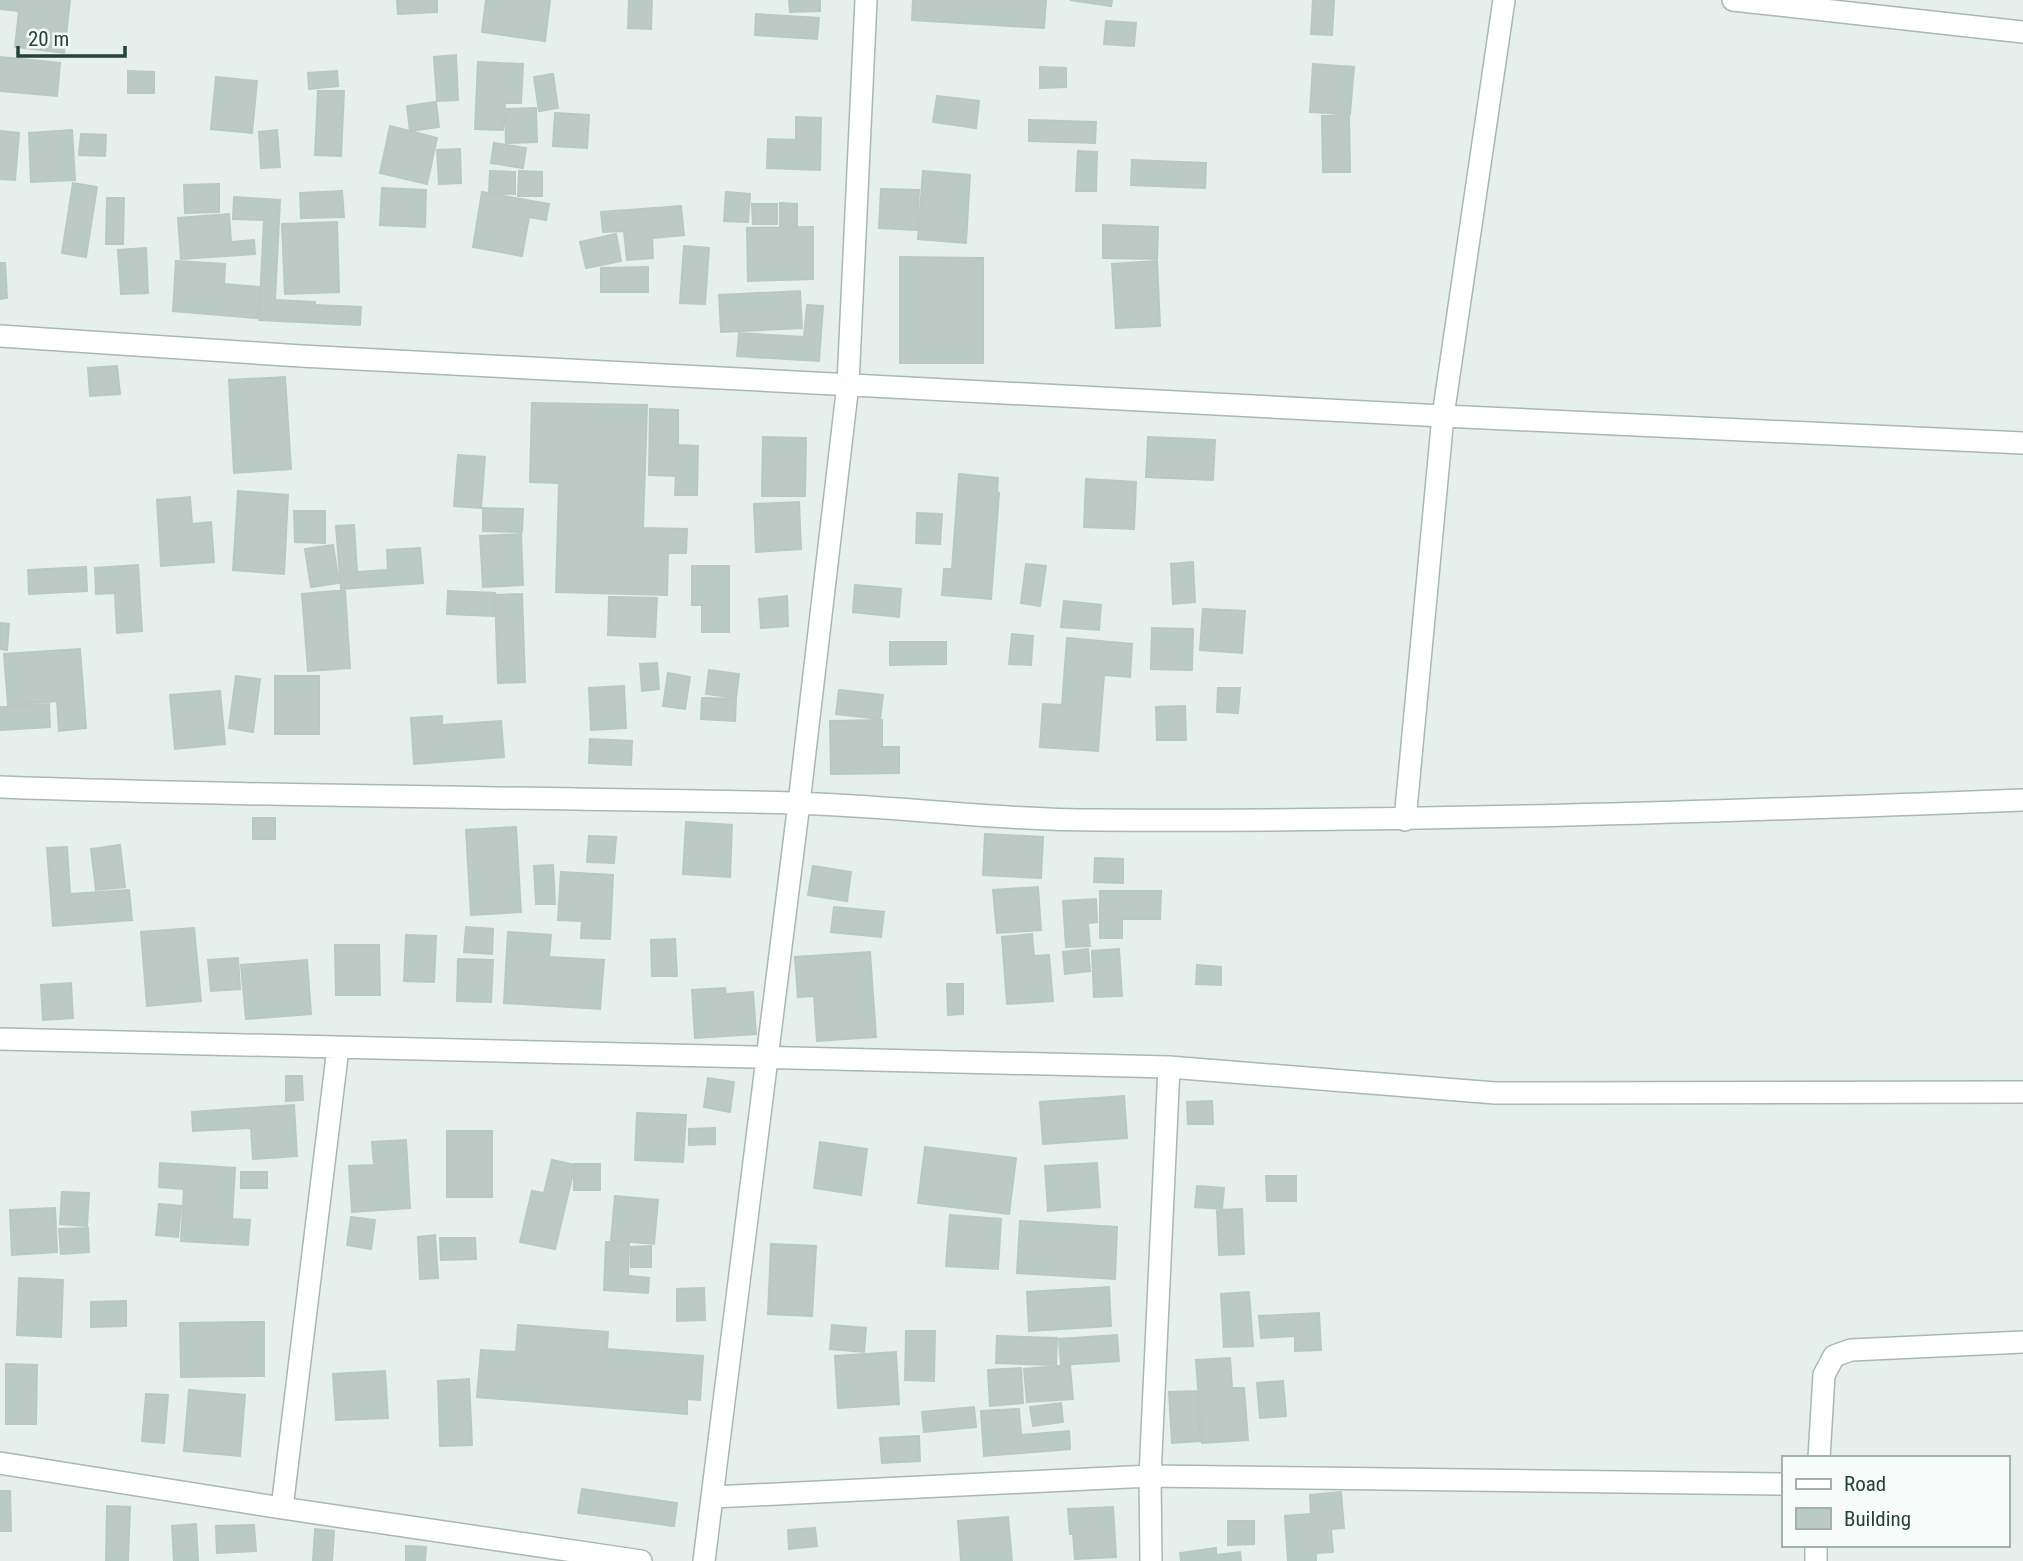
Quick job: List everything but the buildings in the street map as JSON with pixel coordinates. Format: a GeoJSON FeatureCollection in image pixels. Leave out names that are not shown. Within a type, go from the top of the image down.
{"type":"FeatureCollection","features":[{"type":"Feature","properties":{"kind":"street"},"geometry":{"type":"LineString","coordinates":[[704,1561],[799,803],[848,384],[866,0]]}},
{"type":"Feature","properties":{"kind":"street"},"geometry":{"type":"LineString","coordinates":[[1405,820],[1443,416],[1504,0]]}},
{"type":"Feature","properties":{"kind":"street"},"geometry":{"type":"LineString","coordinates":[[1733,0],[2023,32]]}},
{"type":"Feature","properties":{"kind":"street"},"geometry":{"type":"LineString","coordinates":[[0,335],[301,356],[1443,416],[2023,443]]}},
{"type":"Feature","properties":{"kind":"street"},"geometry":{"type":"LineString","coordinates":[[0,787],[210,795],[799,803],[1090,820],[1405,820],[1751,811],[2023,800]]}},
{"type":"Feature","properties":{"kind":"street"},"geometry":{"type":"LineString","coordinates":[[0,1039],[1169,1067],[1495,1093],[2023,1092]]}},
{"type":"Feature","properties":{"kind":"street"},"geometry":{"type":"LineString","coordinates":[[282,1508],[338,1048]]}},
{"type":"Feature","properties":{"kind":"street"},"geometry":{"type":"LineString","coordinates":[[1151,1561],[1150,1476],[1169,1067]]}},
{"type":"Feature","properties":{"kind":"street"},"geometry":{"type":"LineString","coordinates":[[1819,1456],[1824,1375],[1834,1356],[1851,1350],[2023,1342]]}},
{"type":"Feature","properties":{"kind":"street"},"geometry":{"type":"LineString","coordinates":[[0,1463],[641,1561]]}},
{"type":"Feature","properties":{"kind":"street"},"geometry":{"type":"LineString","coordinates":[[713,1497],[1150,1476],[1782,1484]]}}]}
